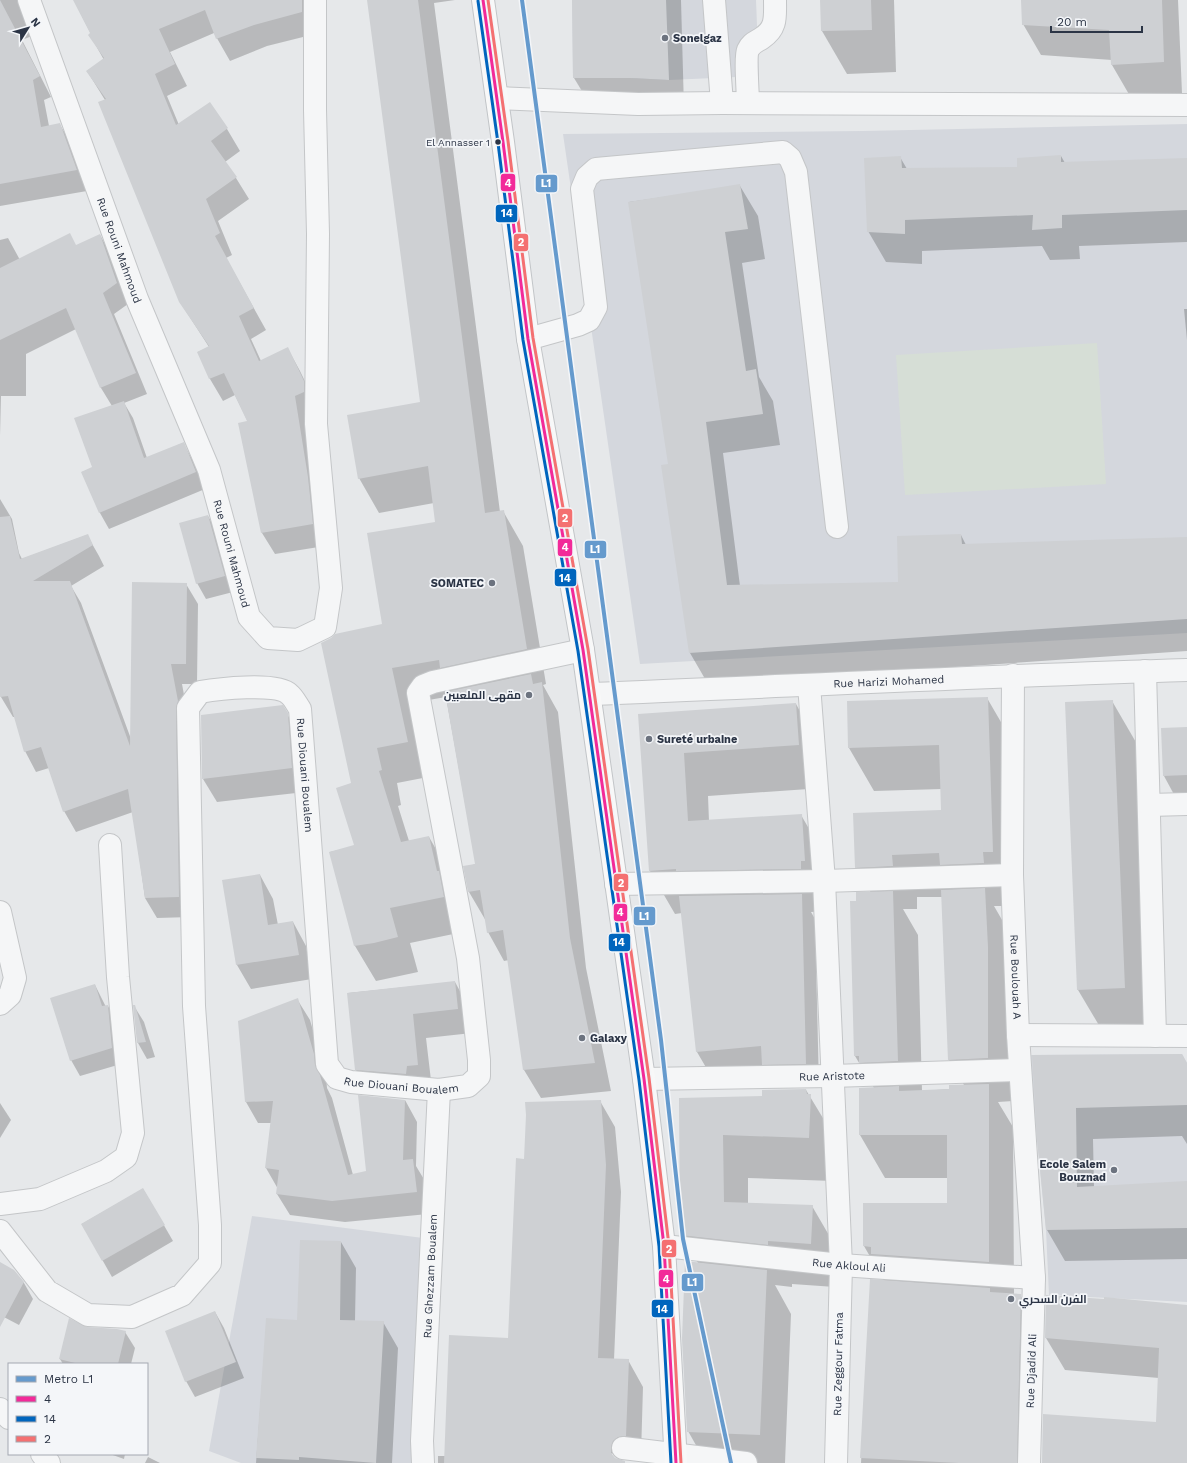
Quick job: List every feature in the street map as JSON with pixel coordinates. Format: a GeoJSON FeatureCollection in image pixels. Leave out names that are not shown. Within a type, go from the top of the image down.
{"type":"FeatureCollection","features":[{"type":"Feature","properties":{"kind":"main road"},"geometry":{"type":"LineString","coordinates":[[483,0],[528,339],[590,694],[644,1079],[664,1246],[676,1458]]}},
{"type":"Feature","properties":{"kind":"street","name":"Rue Rouni Mahmoud"},"geometry":{"type":"LineString","coordinates":[[29,0],[137,299],[209,470],[249,617],[268,638],[298,640],[325,627],[331,588],[316,424],[318,234],[314,110],[315,0]]}},
{"type":"Feature","properties":{"kind":"street"},"geometry":{"type":"LineString","coordinates":[[714,0],[722,103]]}},
{"type":"Feature","properties":{"kind":"street"},"geometry":{"type":"LineString","coordinates":[[748,103],[748,51],[752,43],[771,31],[775,23],[775,0]]}},
{"type":"Feature","properties":{"kind":"street"},"geometry":{"type":"LineString","coordinates":[[497,98],[638,104],[748,103],[1187,105]]}},
{"type":"Feature","properties":{"kind":"street"},"geometry":{"type":"LineString","coordinates":[[528,339],[578,325],[589,320],[596,307],[582,189],[587,177],[596,169],[783,152],[790,158],[796,172],[837,527]]}},
{"type":"Feature","properties":{"kind":"street","name":"Rue Diouani Boualem"},"geometry":{"type":"LineString","coordinates":[[0,1231],[47,1291],[88,1315],[132,1317],[182,1295],[210,1263],[210,1225],[194,1006],[188,708],[200,692],[218,689],[271,687],[289,693],[300,709],[327,1064],[337,1078],[351,1082],[439,1090],[468,1086],[479,1076],[479,1060],[468,958],[418,693],[423,686],[433,682],[583,650]]}},
{"type":"Feature","properties":{"kind":"street","name":"Rue Harizi Mohamed"},"geometry":{"type":"LineString","coordinates":[[590,694],[1013,675],[1187,670]]}},
{"type":"Feature","properties":{"kind":"street"},"geometry":{"type":"LineString","coordinates":[[1146,671],[1155,1036]]}},
{"type":"Feature","properties":{"kind":"street","name":"Rue Boulouah A"},"geometry":{"type":"LineString","coordinates":[[1013,675],[1012,875],[1018,1035],[1034,1278]]}},
{"type":"Feature","properties":{"kind":"street","name":"Rue Zeggour Fatma"},"geometry":{"type":"LineString","coordinates":[[809,685],[824,881],[841,1265],[836,1463]]}},
{"type":"Feature","properties":{"kind":"street"},"geometry":{"type":"LineString","coordinates":[[1149,805],[1187,804]]}},
{"type":"Feature","properties":{"kind":"street"},"geometry":{"type":"LineString","coordinates":[[0,1204],[40,1199],[106,1172],[126,1157],[133,1133],[118,977],[110,845]]}},
{"type":"Feature","properties":{"kind":"street"},"geometry":{"type":"LineString","coordinates":[[616,884],[824,881],[1012,875]]}},
{"type":"Feature","properties":{"kind":"street"},"geometry":{"type":"LineString","coordinates":[[0,912],[15,978],[10,995],[0,1004]]}},
{"type":"Feature","properties":{"kind":"street"},"geometry":{"type":"LineString","coordinates":[[1018,1035],[1187,1036]]}},
{"type":"Feature","properties":{"kind":"street","name":"Rue Aristote"},"geometry":{"type":"LineString","coordinates":[[644,1079],[832,1076],[1020,1070]]}},
{"type":"Feature","properties":{"kind":"street","name":"Rue Ghezzam Boualem"},"geometry":{"type":"LineString","coordinates":[[423,1463],[422,1441],[439,1090]]}},
{"type":"Feature","properties":{"kind":"street","name":"Rue Akloul Ali"},"geometry":{"type":"LineString","coordinates":[[664,1246],[841,1265],[1034,1278]]}},
{"type":"Feature","properties":{"kind":"street","name":"Rue Djadid Ali"},"geometry":{"type":"LineString","coordinates":[[1029,1463],[1034,1278]]}},
{"type":"Feature","properties":{"kind":"street"},"geometry":{"type":"LineString","coordinates":[[0,1409],[8,1417]]}},
{"type":"Feature","properties":{"kind":"street"},"geometry":{"type":"LineString","coordinates":[[623,1448],[676,1458],[746,1463]]}},
{"type":"Feature","properties":{"kind":"shaded area","name":"Sonelgaz"},"geometry":{"type":"Polygon","coordinates":[[[572,0],[756,0],[759,76],[669,80],[631,78],[573,78],[572,0]]]}},
{"type":"Feature","properties":{"kind":"shaded area"},"geometry":{"type":"Polygon","coordinates":[[[1187,124],[1187,633],[640,664],[563,134],[863,131],[1187,124]]]}},
{"type":"Feature","properties":{"kind":"shaded area"},"geometry":{"type":"Polygon","coordinates":[[[1097,343],[1106,484],[905,495],[896,355],[1097,343]]]}},
{"type":"Feature","properties":{"kind":"shaded area","name":"Ecole Salem Bouznad"},"geometry":{"type":"Polygon","coordinates":[[[1182,1054],[1187,1063],[1187,1302],[1049,1295],[1046,1230],[1034,1109],[1031,1055],[1182,1054]]]}},
{"type":"Feature","properties":{"kind":"shaded area"},"geometry":{"type":"Polygon","coordinates":[[[252,1216],[423,1238],[414,1463],[241,1463],[209,1451],[252,1216]]]}},
{"type":"Feature","properties":{"kind":"building"},"geometry":{"type":"Polygon","coordinates":[[[0,0],[40,76],[33,80],[41,127],[60,123],[77,170],[0,184],[0,0]]]}},
{"type":"Feature","properties":{"kind":"building"},"geometry":{"type":"Polygon","coordinates":[[[73,0],[302,0],[302,12],[254,25],[216,39],[205,10],[159,29],[175,64],[155,74],[176,125],[210,102],[228,128],[211,141],[237,177],[206,199],[220,233],[215,236],[254,308],[239,316],[259,361],[288,347],[304,381],[304,392],[295,396],[308,477],[313,524],[261,533],[238,423],[247,421],[224,373],[209,379],[197,352],[209,346],[179,302],[98,102],[106,99],[86,71],[104,58],[88,35],[90,33],[73,0]]]}},
{"type":"Feature","properties":{"kind":"building"},"geometry":{"type":"Polygon","coordinates":[[[367,0],[418,0],[485,513],[504,510],[527,649],[440,668],[439,660],[392,668],[408,742],[377,748],[382,770],[379,771],[401,842],[429,836],[437,871],[439,871],[444,897],[390,908],[398,937],[354,946],[329,852],[354,845],[336,788],[351,783],[321,643],[331,638],[335,634],[382,624],[367,533],[435,522],[428,466],[358,479],[347,415],[420,402],[367,0]]]}},
{"type":"Feature","properties":{"kind":"building"},"geometry":{"type":"Polygon","coordinates":[[[572,0],[666,0],[669,80],[631,78],[573,78],[572,0]]]}},
{"type":"Feature","properties":{"kind":"building"},"geometry":{"type":"Polygon","coordinates":[[[820,0],[871,0],[872,30],[821,31],[820,0]]]}},
{"type":"Feature","properties":{"kind":"building"},"geometry":{"type":"Polygon","coordinates":[[[1021,0],[1162,0],[1164,62],[1111,65],[1109,30],[1022,25],[1021,0]]]}},
{"type":"Feature","properties":{"kind":"building"},"geometry":{"type":"Polygon","coordinates":[[[1061,155],[1061,162],[1187,158],[1187,210],[1062,215],[1062,228],[1032,230],[1033,215],[905,220],[905,234],[867,232],[864,158],[901,156],[902,168],[1017,167],[1017,158],[1061,155]]]}},
{"type":"Feature","properties":{"kind":"building"},"geometry":{"type":"Polygon","coordinates":[[[740,184],[748,229],[725,232],[746,371],[756,369],[763,414],[706,422],[727,585],[898,582],[897,536],[961,534],[962,544],[1187,537],[1187,619],[689,653],[661,465],[668,464],[628,202],[740,184]]]}},
{"type":"Feature","properties":{"kind":"building"},"geometry":{"type":"Polygon","coordinates":[[[70,233],[76,245],[100,234],[117,283],[103,293],[136,373],[100,388],[66,308],[0,340],[0,268],[70,233]]]}},
{"type":"Feature","properties":{"kind":"building"},"geometry":{"type":"Polygon","coordinates":[[[124,401],[144,458],[184,442],[196,472],[99,513],[81,472],[92,467],[74,418],[124,401]]]}},
{"type":"Feature","properties":{"kind":"building"},"geometry":{"type":"Polygon","coordinates":[[[208,515],[225,576],[196,584],[179,523],[208,515]]]}},
{"type":"Feature","properties":{"kind":"building"},"geometry":{"type":"Polygon","coordinates":[[[10,516],[20,559],[88,534],[93,545],[33,581],[70,581],[130,746],[132,582],[187,583],[186,664],[171,664],[178,701],[176,708],[179,897],[145,898],[128,789],[63,812],[41,747],[24,752],[8,696],[0,697],[0,517],[10,516]]]}},
{"type":"Feature","properties":{"kind":"building"},"geometry":{"type":"Polygon","coordinates":[[[531,674],[533,684],[542,682],[570,938],[595,1063],[523,1070],[503,930],[487,933],[480,890],[468,892],[463,866],[475,864],[445,692],[531,674]]]}},
{"type":"Feature","properties":{"kind":"building"},"geometry":{"type":"Polygon","coordinates":[[[988,697],[993,852],[983,852],[984,863],[940,865],[939,853],[892,855],[893,866],[855,868],[853,813],[941,810],[939,745],[848,748],[847,701],[988,697]]]}},
{"type":"Feature","properties":{"kind":"building"},"geometry":{"type":"Polygon","coordinates":[[[1113,700],[1125,988],[1077,990],[1065,702],[1113,700]]]}},
{"type":"Feature","properties":{"kind":"building"},"geometry":{"type":"Polygon","coordinates":[[[796,703],[799,745],[684,753],[688,821],[802,814],[805,861],[801,861],[801,869],[676,871],[676,869],[649,871],[638,714],[796,703]]]}},
{"type":"Feature","properties":{"kind":"building"},"geometry":{"type":"Polygon","coordinates":[[[283,705],[288,713],[292,768],[202,779],[201,715],[283,705]]]}},
{"type":"Feature","properties":{"kind":"building"},"geometry":{"type":"Polygon","coordinates":[[[1187,727],[1187,775],[1163,776],[1161,728],[1187,727]]]}},
{"type":"Feature","properties":{"kind":"building"},"geometry":{"type":"Polygon","coordinates":[[[260,874],[268,925],[293,921],[299,955],[236,965],[222,880],[260,874]]]}},
{"type":"Feature","properties":{"kind":"building"},"geometry":{"type":"Polygon","coordinates":[[[985,888],[988,947],[988,1058],[948,1060],[941,890],[985,888]]]}},
{"type":"Feature","properties":{"kind":"building"},"geometry":{"type":"Polygon","coordinates":[[[893,891],[898,1061],[859,1063],[859,1056],[854,1056],[850,901],[856,901],[856,892],[893,891]]]}},
{"type":"Feature","properties":{"kind":"building"},"geometry":{"type":"Polygon","coordinates":[[[802,894],[806,1064],[762,1065],[761,1046],[696,1052],[679,896],[802,894]]]}},
{"type":"Feature","properties":{"kind":"building"},"geometry":{"type":"Polygon","coordinates":[[[455,981],[458,1009],[413,1014],[418,1065],[407,1066],[406,1074],[355,1070],[347,993],[455,981]]]}},
{"type":"Feature","properties":{"kind":"building"},"geometry":{"type":"Polygon","coordinates":[[[95,984],[102,1006],[108,1005],[112,1048],[70,1061],[50,998],[95,984]]]}},
{"type":"Feature","properties":{"kind":"building"},"geometry":{"type":"Polygon","coordinates":[[[298,998],[314,1054],[315,1065],[320,1075],[348,1175],[366,1171],[358,1095],[405,1100],[403,1160],[413,1159],[417,1192],[332,1201],[276,1194],[279,1170],[265,1168],[273,1101],[245,1102],[238,1021],[298,998]]]}},
{"type":"Feature","properties":{"kind":"building"},"geometry":{"type":"Polygon","coordinates":[[[133,1005],[135,1005],[146,1042],[137,1043],[133,1005]]]}},
{"type":"Feature","properties":{"kind":"building"},"geometry":{"type":"Polygon","coordinates":[[[1182,1054],[1187,1063],[1187,1105],[1076,1108],[1077,1187],[1187,1181],[1187,1228],[1046,1230],[1037,1139],[1032,1055],[1182,1054]]]}},
{"type":"Feature","properties":{"kind":"building"},"geometry":{"type":"Polygon","coordinates":[[[989,1084],[989,1262],[871,1254],[871,1247],[863,1246],[863,1203],[947,1203],[947,1135],[859,1135],[859,1088],[899,1086],[899,1091],[949,1089],[949,1085],[989,1084]]]}},
{"type":"Feature","properties":{"kind":"building"},"geometry":{"type":"Polygon","coordinates":[[[806,1089],[807,1094],[811,1094],[809,1138],[723,1135],[724,1202],[813,1205],[811,1244],[768,1241],[768,1245],[680,1235],[679,1098],[762,1096],[762,1090],[806,1089]]]}},
{"type":"Feature","properties":{"kind":"building"},"geometry":{"type":"Polygon","coordinates":[[[601,1100],[606,1165],[598,1358],[629,1359],[626,1436],[618,1437],[613,1441],[611,1447],[611,1453],[615,1458],[625,1461],[625,1463],[444,1463],[449,1335],[508,1338],[516,1158],[524,1159],[526,1115],[525,1102],[601,1100]]]}},
{"type":"Feature","properties":{"kind":"building"},"geometry":{"type":"Polygon","coordinates":[[[143,1188],[165,1225],[102,1261],[81,1224],[143,1188]]]}},
{"type":"Feature","properties":{"kind":"building"},"geometry":{"type":"Polygon","coordinates":[[[300,1240],[341,1241],[340,1320],[384,1321],[376,1463],[299,1457],[299,1460],[256,1458],[266,1318],[297,1320],[300,1240]]]}},
{"type":"Feature","properties":{"kind":"building"},"geometry":{"type":"Polygon","coordinates":[[[685,1261],[767,1270],[760,1435],[687,1432],[682,1339],[685,1261]]]}},
{"type":"Feature","properties":{"kind":"building"},"geometry":{"type":"Polygon","coordinates":[[[0,1262],[14,1270],[24,1282],[0,1327],[0,1262]]]}},
{"type":"Feature","properties":{"kind":"building"},"geometry":{"type":"Polygon","coordinates":[[[870,1279],[990,1288],[990,1292],[1021,1294],[1017,1463],[959,1463],[860,1458],[870,1279]]]}},
{"type":"Feature","properties":{"kind":"building"},"geometry":{"type":"Polygon","coordinates":[[[1046,1295],[1104,1299],[1104,1297],[1187,1305],[1187,1463],[1042,1463],[1043,1414],[1156,1422],[1159,1348],[1045,1338],[1046,1295]]]}},
{"type":"Feature","properties":{"kind":"building"},"geometry":{"type":"Polygon","coordinates":[[[215,1311],[236,1362],[185,1382],[165,1331],[215,1311]]]}},
{"type":"Feature","properties":{"kind":"building"},"geometry":{"type":"Polygon","coordinates":[[[69,1318],[87,1327],[126,1331],[118,1363],[75,1363],[59,1359],[69,1318]]]}},
{"type":"Feature","properties":{"kind":"metro line","name":"L1"},"geometry":{"type":"LineString","coordinates":[[522,0],[661,1040],[683,1239],[731,1463]]}},
{"type":"Feature","properties":{"kind":"transit line","name":"4"},"geometry":{"type":"LineString","coordinates":[[483,0],[528,339],[583,650],[644,1079],[664,1246],[676,1463]]}},
{"type":"Feature","properties":{"kind":"transit line","name":"2"},"geometry":{"type":"LineString","coordinates":[[488,0],[508,141],[533,338],[588,649],[649,1078],[669,1246],[681,1463]]}},
{"type":"Feature","properties":{"kind":"transit line","name":"14"},"geometry":{"type":"LineString","coordinates":[[478,1],[523,340],[578,651],[639,1080],[659,1246],[671,1463]]}},
{"type":"Feature","properties":{"kind":"place","name":"Sonelgaz"},"geometry":{"type":"Point","coordinates":[665,38]}},
{"type":"Feature","properties":{"kind":"place","name":"El Annasser 1"},"geometry":{"type":"Point","coordinates":[498,142]}},
{"type":"Feature","properties":{"kind":"place","name":"SOMATEC"},"geometry":{"type":"Point","coordinates":[492,583]}},
{"type":"Feature","properties":{"kind":"place","name":"مقهى الملعبين"},"geometry":{"type":"Point","coordinates":[529,695]}},
{"type":"Feature","properties":{"kind":"place","name":"Sureté urbaine"},"geometry":{"type":"Point","coordinates":[649,739]}},
{"type":"Feature","properties":{"kind":"place","name":"Galaxy"},"geometry":{"type":"Point","coordinates":[582,1038]}},
{"type":"Feature","properties":{"kind":"place","name":"Ecole Salem Bouznad"},"geometry":{"type":"Point","coordinates":[1114,1170]}},
{"type":"Feature","properties":{"kind":"place","name":"الفرن السحري"},"geometry":{"type":"Point","coordinates":[1011,1299]}}]}
